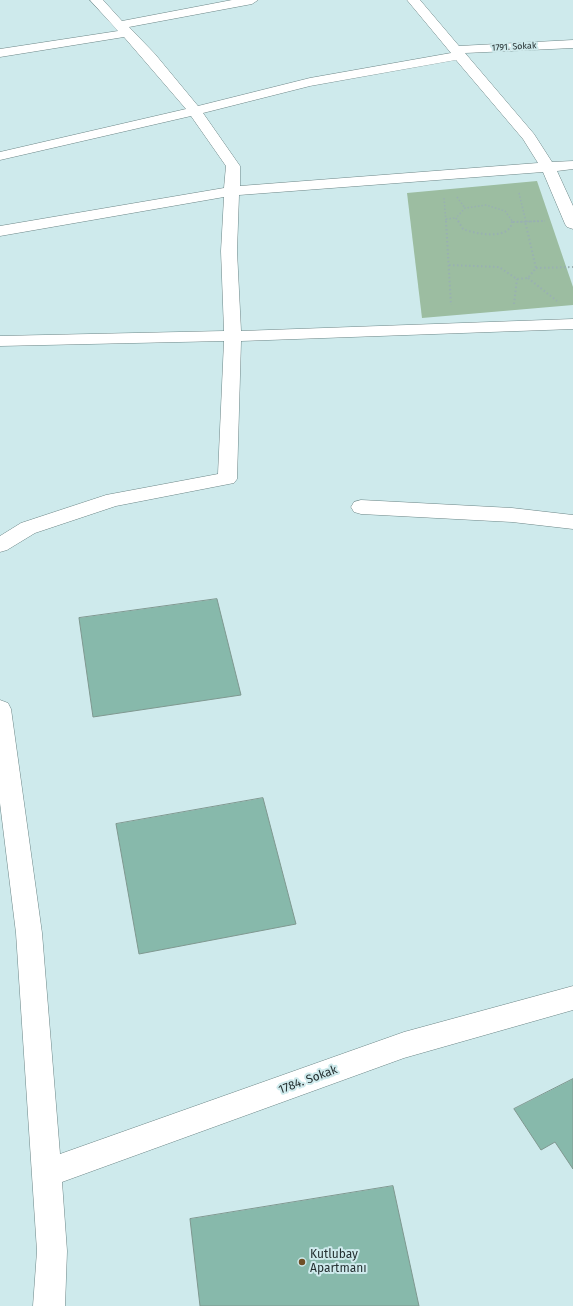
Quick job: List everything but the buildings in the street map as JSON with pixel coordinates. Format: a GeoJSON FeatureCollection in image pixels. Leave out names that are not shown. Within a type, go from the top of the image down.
{"type":"FeatureCollection","features":[{"type":"Feature","properties":{"kind":"street"},"geometry":{"type":"LineString","coordinates":[[0,545],[28,528],[114,500],[228,479],[233,336],[229,251],[233,166],[195,111],[150,57],[96,0]]}},
{"type":"Feature","properties":{"kind":"street"},"geometry":{"type":"LineString","coordinates":[[0,53],[123,29],[252,0]]}},
{"type":"Feature","properties":{"kind":"street"},"geometry":{"type":"LineString","coordinates":[[413,0],[529,137],[548,167],[573,224]]}},
{"type":"Feature","properties":{"kind":"street","name":"1791. Sokak"},"geometry":{"type":"LineString","coordinates":[[0,156],[195,111],[310,82],[458,53],[573,44]]}},
{"type":"Feature","properties":{"kind":"street"},"geometry":{"type":"LineString","coordinates":[[0,231],[231,191],[573,165]]}},
{"type":"Feature","properties":{"kind":"street"},"geometry":{"type":"LineString","coordinates":[[0,341],[233,336],[573,324]]}},
{"type":"Feature","properties":{"kind":"street"},"geometry":{"type":"LineString","coordinates":[[361,507],[512,515],[573,522]]}},
{"type":"Feature","properties":{"kind":"street"},"geometry":{"type":"LineString","coordinates":[[0,709],[29,933],[52,1251],[49,1306]]}},
{"type":"Feature","properties":{"kind":"street","name":"1784. Sokak"},"geometry":{"type":"LineString","coordinates":[[46,1173],[404,1046],[573,998]]}},
{"type":"Feature","properties":{"kind":"path"},"geometry":{"type":"LineString","coordinates":[[513,170],[536,268]]}},
{"type":"Feature","properties":{"kind":"path"},"geometry":{"type":"LineString","coordinates":[[442,175],[452,329]]}},
{"type":"Feature","properties":{"kind":"path"},"geometry":{"type":"LineString","coordinates":[[446,219],[456,218],[465,208],[486,205],[505,211],[513,222],[512,226],[504,232],[483,235],[463,229],[456,218]]}},
{"type":"Feature","properties":{"kind":"path"},"geometry":{"type":"LineString","coordinates":[[449,265],[499,267],[517,279],[528,278],[562,305]]}},
{"type":"Feature","properties":{"kind":"path"},"geometry":{"type":"LineString","coordinates":[[528,278],[536,268],[573,267]]}},
{"type":"Feature","properties":{"kind":"green space"},"geometry":{"type":"Polygon","coordinates":[[[537,181],[573,287],[573,305],[422,318],[407,193],[537,181]]]}},
{"type":"Feature","properties":{"kind":"place","name":"Kutlubay Apartmanı"},"geometry":{"type":"Point","coordinates":[302,1262]}}]}
